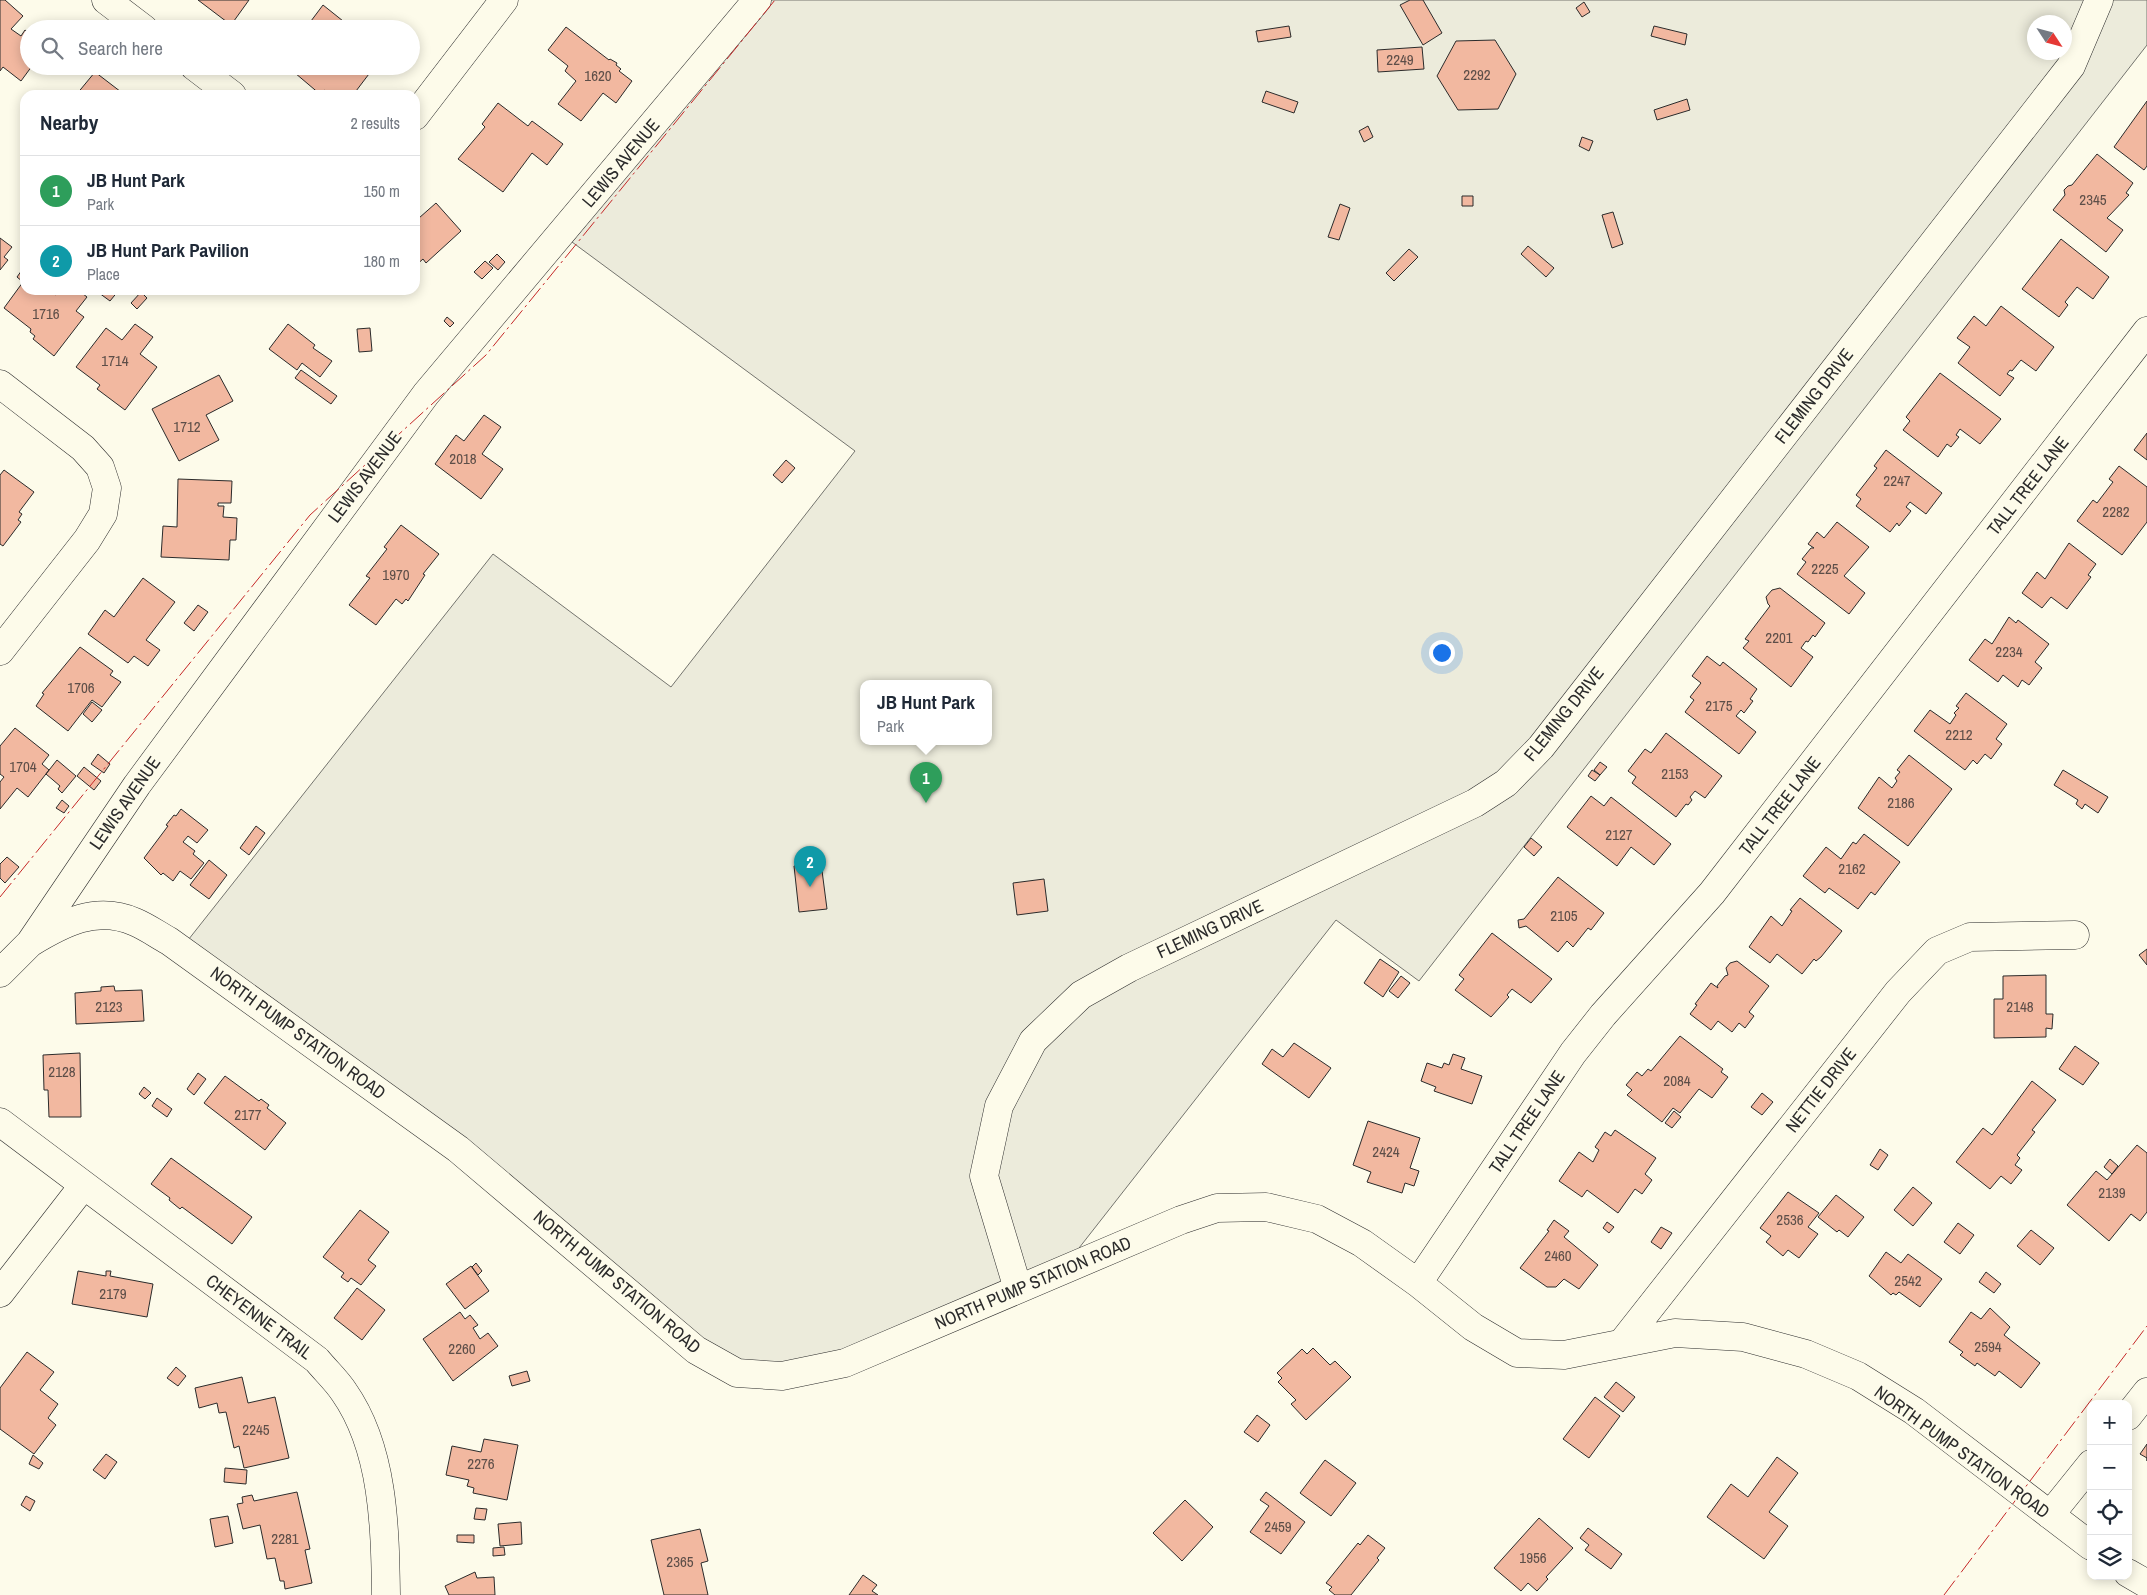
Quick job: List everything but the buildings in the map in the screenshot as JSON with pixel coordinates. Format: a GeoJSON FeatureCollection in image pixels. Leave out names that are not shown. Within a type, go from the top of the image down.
{"type":"FeatureCollection","features":[{"type":"Feature","properties":{"kind":"street"},"geometry":{"type":"LineString","coordinates":[[106,0],[132,20]]}},
{"type":"Feature","properties":{"kind":"street"},"geometry":{"type":"LineString","coordinates":[[420,109],[504,0]]}},
{"type":"Feature","properties":{"kind":"street","name":"LEWIS AVENUE"},"geometry":{"type":"LineString","coordinates":[[0,973],[30,943],[137,785],[426,394],[757,0]]}},
{"type":"Feature","properties":{"kind":"street","name":"FLEMING DRIVE"},"geometry":{"type":"LineString","coordinates":[[1018,1289],[984,1176],[999,1106],[1033,1041],[1081,995],[1129,968],[1475,803],[1506,782],[1541,747],[2071,66],[2098,0]]}},
{"type":"Feature","properties":{"kind":"street"},"geometry":{"type":"LineString","coordinates":[[206,75],[225,90]]}},
{"type":"Feature","properties":{"kind":"street","name":"TALL TREE LANE"},"geometry":{"type":"LineString","coordinates":[[1418,1283],[1573,1053],[1603,1015],[1712,893],[2147,332]]}},
{"type":"Feature","properties":{"kind":"street"},"geometry":{"type":"LineString","coordinates":[[0,384],[83,448],[100,467],[107,488],[103,514],[90,535],[0,651]]}},
{"type":"Feature","properties":{"kind":"street","name":"NORTH PUMP STATION ROAD"},"geometry":{"type":"LineString","coordinates":[[30,943],[61,924],[97,914],[134,921],[169,941],[458,1149],[696,1350],[737,1373],[782,1376],[845,1363],[1180,1220],[1217,1208],[1266,1207],[1317,1219],[1362,1243],[1418,1283],[1473,1327],[1517,1352],[1564,1355],[1675,1333],[1743,1337],[1806,1354],[1858,1376],[1914,1411],[2087,1543]]}},
{"type":"Feature","properties":{"kind":"street","name":"NETTIE DRIVE"},"geometry":{"type":"LineString","coordinates":[[1622,1343],[1898,992],[1937,951],[1970,937],[2075,935]]}},
{"type":"Feature","properties":{"kind":"street","name":"CHEYENNE TRAIL"},"geometry":{"type":"LineString","coordinates":[[0,1122],[317,1360],[345,1393],[366,1432],[380,1493],[386,1595]]}},
{"type":"Feature","properties":{"kind":"street"},"geometry":{"type":"LineString","coordinates":[[0,1293],[83,1186]]}},
{"type":"Feature","properties":{"kind":"street"},"geometry":{"type":"LineString","coordinates":[[2132,1411],[2147,1392]]}},
{"type":"Feature","properties":{"kind":"street"},"geometry":{"type":"LineString","coordinates":[[2050,1515],[2087,1469]]}},
{"type":"Feature","properties":{"kind":"street"},"geometry":{"type":"LineString","coordinates":[[2132,1575],[2147,1584]]}},
{"type":"Feature","properties":{"kind":"shaded area"},"geometry":{"type":"Polygon","coordinates":[[[769,0],[2147,0],[2147,45],[1419,981],[1336,920],[1061,1271],[845,1363],[737,1373],[181,949],[493,554],[671,687],[855,451],[572,242],[769,0]]]}},
{"type":"Feature","properties":{"kind":"power"},"geometry":{"type":"LineString","coordinates":[[0,897],[310,515],[486,355],[775,0]]}},
{"type":"Feature","properties":{"kind":"power"},"geometry":{"type":"LineString","coordinates":[[1944,1595],[2147,1326]]}},
{"type":"Feature","properties":{"kind":"place","name":"JB Hunt Park"},"geometry":{"type":"Point","coordinates":[926,803]}},
{"type":"Feature","properties":{"kind":"place","name":"JB Hunt Park Pavilion"},"geometry":{"type":"Point","coordinates":[810,887]}}]}
